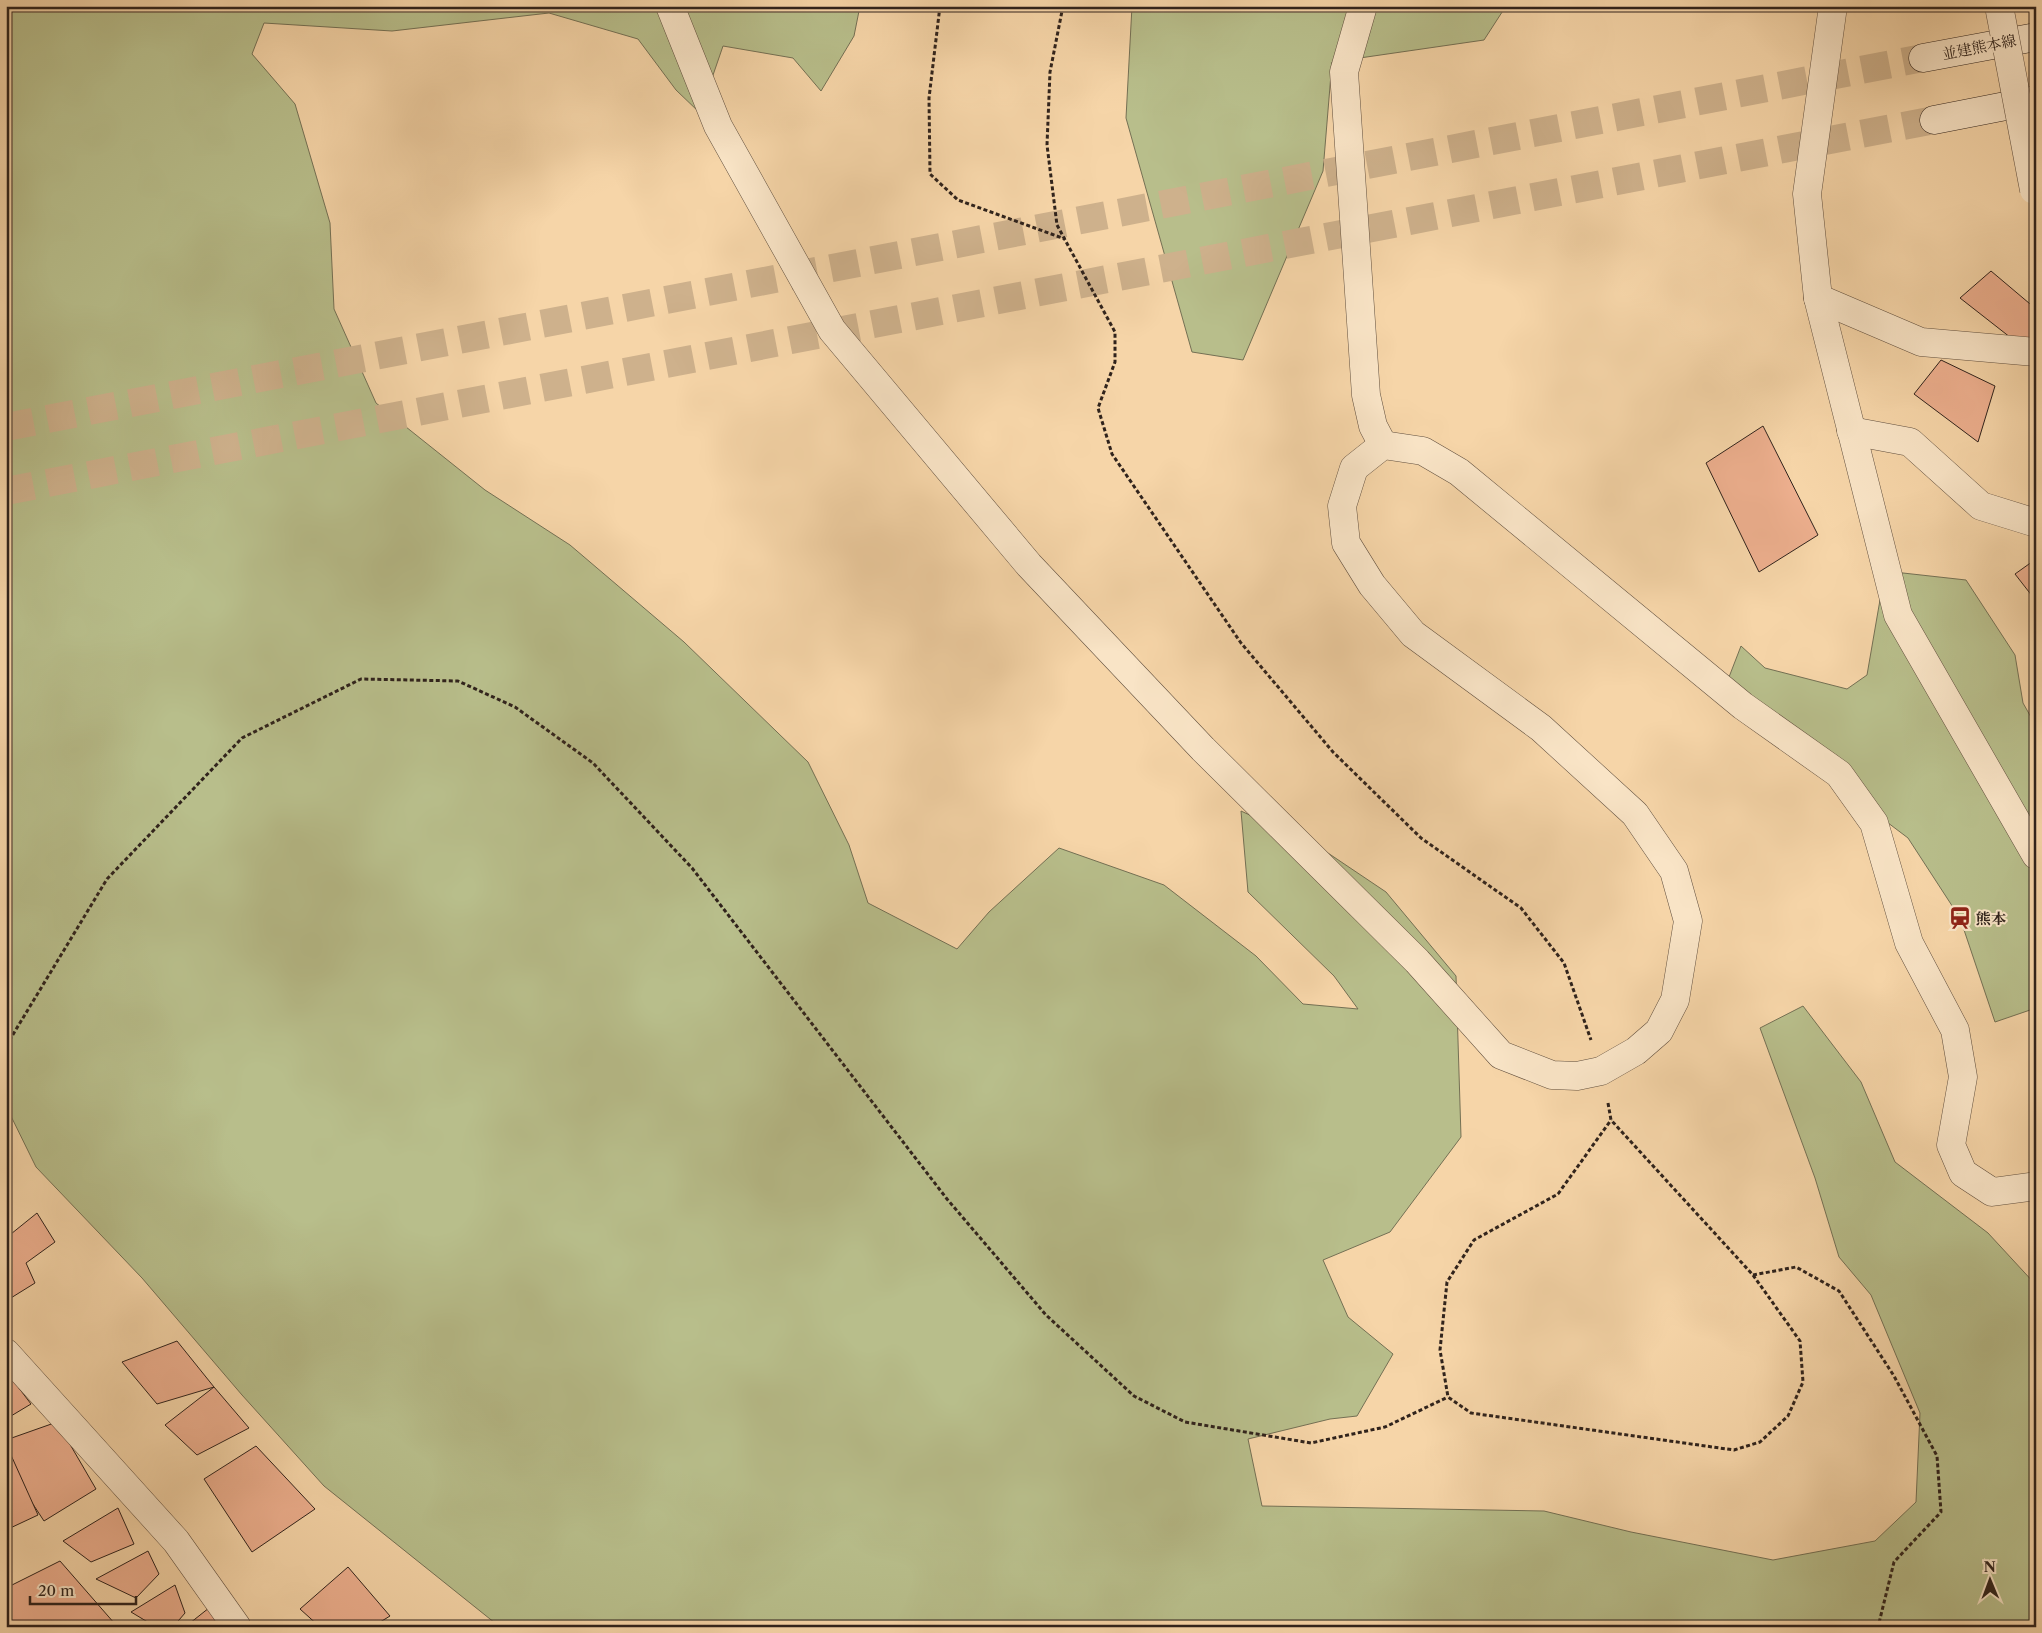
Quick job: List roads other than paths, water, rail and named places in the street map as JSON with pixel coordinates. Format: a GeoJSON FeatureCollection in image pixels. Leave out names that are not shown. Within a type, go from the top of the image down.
{"type":"FeatureCollection","features":[{"type":"Feature","properties":{"kind":"street"},"geometry":{"type":"LineString","coordinates":[[670,6],[718,126],[832,330],[1029,565],[1203,749],[1417,961],[1501,1055],[1552,1075],[1577,1076],[1601,1071],[1636,1051],[1659,1031],[1675,1000],[1688,921],[1674,871],[1635,814],[1542,728],[1413,634],[1372,585],[1346,542],[1342,506],[1354,468],[1382,445],[1423,451],[1460,472],[1743,706],[1839,774],[1874,823],[1909,943],[1955,1030],[1964,1077],[1951,1144],[1963,1173],[1992,1192],[2036,1186]]}},
{"type":"Feature","properties":{"kind":"street"},"geometry":{"type":"LineString","coordinates":[[1363,6],[1344,72],[1366,395],[1373,426],[1382,445]]}},
{"type":"Feature","properties":{"kind":"street"},"geometry":{"type":"LineString","coordinates":[[1833,6],[1807,194],[1818,298],[1898,614],[2036,855]]}},
{"type":"Feature","properties":{"kind":"street"},"geometry":{"type":"LineString","coordinates":[[1999,6],[2035,190]]}},
{"type":"Feature","properties":{"kind":"street","name":"並建熊本線"},"geometry":{"type":"LineString","coordinates":[[1923,58],[2036,37]]}},
{"type":"Feature","properties":{"kind":"street"},"geometry":{"type":"LineString","coordinates":[[1934,120],[2036,100]]}},
{"type":"Feature","properties":{"kind":"street"},"geometry":{"type":"LineString","coordinates":[[1818,298],[1921,342],[2036,352]]}},
{"type":"Feature","properties":{"kind":"street"},"geometry":{"type":"LineString","coordinates":[[1851,431],[1910,442],[1981,506],[2036,523]]}},
{"type":"Feature","properties":{"kind":"street"},"geometry":{"type":"LineString","coordinates":[[6,1353],[176,1541],[237,1627]]}},
{"type":"Feature","properties":{"kind":"tunnel"},"geometry":{"type":"LineString","coordinates":[[6,427],[1923,58]]}},
{"type":"Feature","properties":{"kind":"tunnel"},"geometry":{"type":"LineString","coordinates":[[6,491],[1934,120]]}},
{"type":"Feature","properties":{"kind":"place","name":"熊本"},"geometry":{"type":"Point","coordinates":[1960,918]}}]}
